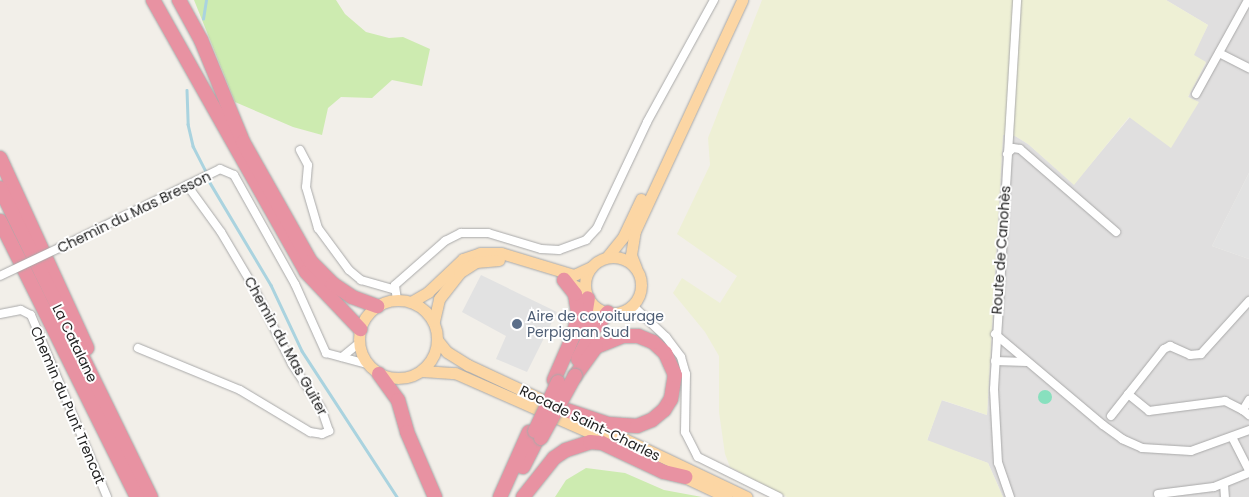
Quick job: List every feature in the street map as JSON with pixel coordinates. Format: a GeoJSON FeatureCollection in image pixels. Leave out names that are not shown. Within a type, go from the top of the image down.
{"type":"FeatureCollection","features":[{"type":"Feature","properties":{"kind":"highway"},"geometry":{"type":"LineString","coordinates":[[153,0],[301,265],[360,336]]}},
{"type":"Feature","properties":{"kind":"highway"},"geometry":{"type":"LineString","coordinates":[[179,0],[201,40],[243,142],[312,262],[333,284],[352,297],[377,306]]}},
{"type":"Feature","properties":{"kind":"highway"},"geometry":{"type":"LineString","coordinates":[[0,158],[80,329],[95,367],[98,390]]}},
{"type":"Feature","properties":{"kind":"highway","name":"La Catalane"},"geometry":{"type":"LineString","coordinates":[[0,188],[151,497]]}},
{"type":"Feature","properties":{"kind":"highway","name":"La Catalane"},"geometry":{"type":"LineString","coordinates":[[0,221],[137,497]]}},
{"type":"Feature","properties":{"kind":"highway"},"geometry":{"type":"LineString","coordinates":[[563,380],[578,313],[575,294],[564,280]]}},
{"type":"Feature","properties":{"kind":"highway"},"geometry":{"type":"LineString","coordinates":[[501,497],[536,435],[563,380],[584,328],[587,294]]}},
{"type":"Feature","properties":{"kind":"highway"},"geometry":{"type":"LineString","coordinates":[[563,380],[593,330],[608,312]]}},
{"type":"Feature","properties":{"kind":"highway"},"geometry":{"type":"LineString","coordinates":[[563,380],[596,347],[623,336],[638,336],[653,342],[665,353],[675,375],[671,399],[664,410],[652,420],[637,426],[608,424],[566,410]]}},
{"type":"Feature","properties":{"kind":"highway"},"geometry":{"type":"LineString","coordinates":[[379,374],[398,400],[407,432],[435,497]]}},
{"type":"Feature","properties":{"kind":"highway"},"geometry":{"type":"LineString","coordinates":[[509,497],[536,435]]}},
{"type":"Feature","properties":{"kind":"highway"},"geometry":{"type":"LineString","coordinates":[[524,497],[554,458],[566,450],[590,442],[602,443],[664,472],[685,477]]}},
{"type":"Feature","properties":{"kind":"main road"},"geometry":{"type":"LineString","coordinates":[[411,302],[428,292],[463,259],[480,253],[501,253],[574,275],[590,268],[607,257],[623,237],[734,0]]}},
{"type":"Feature","properties":{"kind":"main road"},"geometry":{"type":"LineString","coordinates":[[434,321],[424,309],[396,295],[377,306],[360,336],[367,364],[379,374],[402,379],[423,370],[431,362],[438,341],[434,321],[439,299],[449,284],[476,262],[497,259],[564,280],[587,294],[596,308],[608,312],[625,310],[632,305],[641,283],[631,244],[635,231],[742,0]]}},
{"type":"Feature","properties":{"kind":"main road"},"geometry":{"type":"LineString","coordinates":[[607,257],[623,258],[636,268]]}},
{"type":"Feature","properties":{"kind":"main road"},"geometry":{"type":"LineString","coordinates":[[587,294],[590,268]]}},
{"type":"Feature","properties":{"kind":"main road","name":"Rocade Saint-Charles"},"geometry":{"type":"LineString","coordinates":[[438,341],[448,352],[468,364],[747,497]]}},
{"type":"Feature","properties":{"kind":"main road","name":"Rocade Saint-Charles"},"geometry":{"type":"LineString","coordinates":[[423,370],[455,373],[486,385],[727,497]]}},
{"type":"Feature","properties":{"kind":"street"},"geometry":{"type":"LineString","coordinates":[[300,150],[308,165],[306,187],[318,228],[350,270],[361,280],[396,295],[395,285],[433,251],[461,233],[488,233],[541,249],[559,250],[586,240],[597,228],[647,122],[714,0]]}},
{"type":"Feature","properties":{"kind":"street","name":"Route de Canohès"},"geometry":{"type":"LineString","coordinates":[[1010,497],[998,463],[994,434],[994,361],[1017,0]]}},
{"type":"Feature","properties":{"kind":"street"},"geometry":{"type":"LineString","coordinates":[[1196,94],[1248,0]]}},
{"type":"Feature","properties":{"kind":"street"},"geometry":{"type":"LineString","coordinates":[[1219,53],[1249,68]]}},
{"type":"Feature","properties":{"kind":"street"},"geometry":{"type":"LineString","coordinates":[[1007,154],[1013,148],[1020,149],[1116,232]]}},
{"type":"Feature","properties":{"kind":"street","name":"Chemin du Mas Bresson"},"geometry":{"type":"LineString","coordinates":[[0,276],[61,248],[220,169],[234,174],[295,284],[319,343],[326,353],[367,364]]}},
{"type":"Feature","properties":{"kind":"street","name":"Chemin du Mas Guiter"},"geometry":{"type":"LineString","coordinates":[[138,348],[248,394],[310,432],[322,434],[328,431],[321,408],[292,364],[253,286],[221,232],[187,186]]}},
{"type":"Feature","properties":{"kind":"street"},"geometry":{"type":"LineString","coordinates":[[1111,416],[1164,349],[1170,346],[1190,355],[1201,354],[1249,301]]}},
{"type":"Feature","properties":{"kind":"street"},"geometry":{"type":"LineString","coordinates":[[632,305],[666,337],[681,357],[686,374],[685,432],[698,457],[779,497]]}},
{"type":"Feature","properties":{"kind":"street","name":"Chemin du Punt Trencat"},"geometry":{"type":"LineString","coordinates":[[0,314],[20,310],[31,315],[107,497]]}},
{"type":"Feature","properties":{"kind":"street"},"geometry":{"type":"LineString","coordinates":[[995,334],[1122,439],[1142,448],[1191,451],[1249,430]]}},
{"type":"Feature","properties":{"kind":"street"},"geometry":{"type":"LineString","coordinates":[[342,357],[360,336]]}},
{"type":"Feature","properties":{"kind":"street"},"geometry":{"type":"LineString","coordinates":[[994,361],[1028,362]]}},
{"type":"Feature","properties":{"kind":"street"},"geometry":{"type":"LineString","coordinates":[[1128,394],[1149,412],[1225,401],[1246,413],[1249,400]]}},
{"type":"Feature","properties":{"kind":"street"},"geometry":{"type":"LineString","coordinates":[[1158,494],[1224,484],[1249,472],[1232,437]]}},
{"type":"Feature","properties":{"kind":"street"},"geometry":{"type":"LineString","coordinates":[[1224,484],[1225,497]]}},
{"type":"Feature","properties":{"kind":"shaded area"},"geometry":{"type":"Polygon","coordinates":[[[1166,0],[1249,0],[1249,173],[1212,246],[1249,259],[1249,497],[1003,497],[988,463],[927,441],[941,400],[987,415],[1003,135],[1015,136],[1028,144],[1074,184],[1130,117],[1198,102],[1188,97],[1206,63],[1193,55],[1208,25],[1166,0]]]}},
{"type":"Feature","properties":{"kind":"shaded area"},"geometry":{"type":"Polygon","coordinates":[[[1249,173],[1249,259],[1212,246],[1249,173]]]}},
{"type":"Feature","properties":{"kind":"shaded area","name":"Aire de covoiturage Perpignan Sud"},"geometry":{"type":"Polygon","coordinates":[[[481,275],[557,312],[527,372],[496,359],[506,336],[462,312],[481,275]]]}},
{"type":"Feature","properties":{"kind":"green space"},"geometry":{"type":"Polygon","coordinates":[[[194,0],[336,0],[345,14],[366,32],[389,38],[403,37],[430,49],[422,86],[392,80],[372,98],[341,97],[328,108],[322,135],[293,127],[235,102],[194,0]]]}},
{"type":"Feature","properties":{"kind":"green space"},"geometry":{"type":"Polygon","coordinates":[[[762,0],[1166,0],[1208,25],[1194,55],[1206,62],[1188,97],[1199,102],[1171,148],[1129,117],[1074,185],[1028,144],[1015,136],[1003,135],[987,415],[942,400],[927,440],[988,463],[1003,497],[787,497],[730,467],[725,454],[719,412],[719,356],[705,332],[673,293],[682,278],[720,303],[737,276],[677,234],[710,165],[708,138],[762,0]]]}},
{"type":"Feature","properties":{"kind":"green space"},"geometry":{"type":"Polygon","coordinates":[[[1042,390],[1048,390],[1052,397],[1048,404],[1042,404],[1038,400],[1038,394],[1042,390]]]}},
{"type":"Feature","properties":{"kind":"green space"},"geometry":{"type":"Polygon","coordinates":[[[586,468],[625,473],[664,490],[702,497],[555,497],[566,480],[586,468]]]}},
{"type":"Feature","properties":{"kind":"waterway"},"geometry":{"type":"LineString","coordinates":[[203,19],[206,0]]}},
{"type":"Feature","properties":{"kind":"waterway"},"geometry":{"type":"LineString","coordinates":[[187,90],[188,124],[193,146],[205,170]]}},
{"type":"Feature","properties":{"kind":"waterway"},"geometry":{"type":"LineString","coordinates":[[209,181],[271,285],[302,351],[397,497]]}},
{"type":"Feature","properties":{"kind":"place","name":"Aire de covoiturage Perpignan Sud"},"geometry":{"type":"Point","coordinates":[517,324]}}]}
